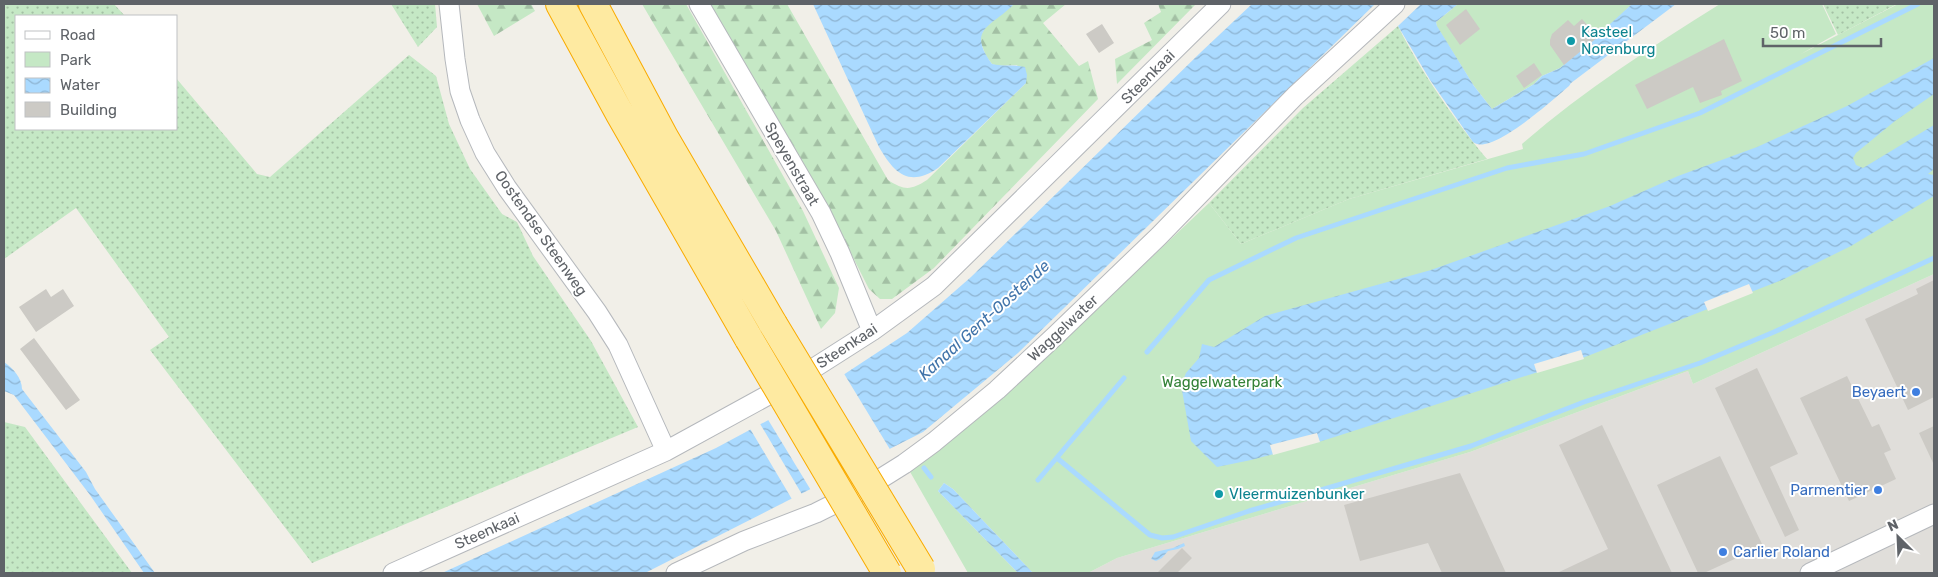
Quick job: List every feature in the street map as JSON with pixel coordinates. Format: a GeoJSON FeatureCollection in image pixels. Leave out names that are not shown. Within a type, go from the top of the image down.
{"type":"FeatureCollection","features":[{"type":"Feature","properties":{"kind":"highway"},"geometry":{"type":"LineString","coordinates":[[560,4],[620,114],[749,339],[887,573]]}},
{"type":"Feature","properties":{"kind":"highway"},"geometry":{"type":"LineString","coordinates":[[593,4],[664,137],[773,324],[922,571]]}},
{"type":"Feature","properties":{"kind":"street","name":"Oostendse Steenweg"},"geometry":{"type":"LineString","coordinates":[[449,4],[454,59],[460,91],[470,120],[485,153],[507,188],[597,312],[618,345],[666,451]]}},
{"type":"Feature","properties":{"kind":"street","name":"Speyenstraat"},"geometry":{"type":"LineString","coordinates":[[699,4],[821,214],[840,253],[872,331]]}},
{"type":"Feature","properties":{"kind":"street","name":"Steenkaai"},"geometry":{"type":"LineString","coordinates":[[393,573],[666,451],[792,382],[872,331],[934,286],[1221,4]]}},
{"type":"Feature","properties":{"kind":"street","name":"Waggelwater"},"geometry":{"type":"LineString","coordinates":[[676,573],[744,541],[824,509],[864,489],[904,464],[934,442],[997,390],[1069,323],[1159,236],[1295,96],[1395,4]]}},
{"type":"Feature","properties":{"kind":"street"},"geometry":{"type":"LineString","coordinates":[[1810,573],[1934,514]]}},
{"type":"Feature","properties":{"kind":"shaded area"},"geometry":{"type":"Polygon","coordinates":[[[1934,274],[1934,573],[1088,573],[1117,558],[1470,452],[1688,371],[1693,384],[1934,274]]]}},
{"type":"Feature","properties":{"kind":"green space"},"geometry":{"type":"Polygon","coordinates":[[[4,4],[114,4],[124,15],[15,15],[15,130],[178,130],[178,80],[257,174],[270,177],[409,55],[436,76],[449,124],[470,169],[502,214],[517,222],[533,256],[591,341],[638,427],[312,563],[150,350],[169,337],[76,208],[4,259],[4,4]]]}},
{"type":"Feature","properties":{"kind":"green space"},"geometry":{"type":"Polygon","coordinates":[[[391,4],[435,4],[437,27],[418,47],[391,4]]]}},
{"type":"Feature","properties":{"kind":"green space"},"geometry":{"type":"Polygon","coordinates":[[[477,4],[531,4],[535,11],[494,36],[477,4]]]}},
{"type":"Feature","properties":{"kind":"green space"},"geometry":{"type":"Polygon","coordinates":[[[642,4],[686,4],[803,211],[839,288],[835,313],[821,329],[776,231],[642,4]]]}},
{"type":"Feature","properties":{"kind":"green space"},"geometry":{"type":"Polygon","coordinates":[[[707,4],[787,4],[888,180],[899,186],[908,188],[917,186],[927,180],[1026,83],[1017,65],[998,66],[992,64],[986,56],[980,37],[985,28],[1014,4],[1066,4],[1043,23],[1079,66],[1088,61],[1098,99],[934,268],[892,299],[880,299],[869,289],[829,210],[707,4]]]}},
{"type":"Feature","properties":{"kind":"green space"},"geometry":{"type":"Polygon","coordinates":[[[1158,4],[1196,4],[1117,84],[1115,59],[1152,40],[1144,23],[1161,12],[1158,4]]]}},
{"type":"Feature","properties":{"kind":"green space"},"geometry":{"type":"Polygon","coordinates":[[[1458,4],[1632,4],[1598,37],[1560,68],[1542,76],[1534,84],[1492,109],[1474,86],[1437,27],[1436,22],[1458,4]]]}},
{"type":"Feature","properties":{"kind":"green space","name":"Waggelwaterpark"},"geometry":{"type":"Polygon","coordinates":[[[1720,4],[1822,4],[1836,34],[1801,54],[1898,4],[1934,4],[1934,274],[1693,384],[1688,371],[1470,452],[1117,558],[1088,573],[1033,573],[953,489],[944,483],[938,491],[1018,573],[968,573],[909,470],[1062,342],[1209,203],[1241,244],[1349,199],[1523,149],[1522,144],[1593,88],[1643,53],[1720,4]]]}},
{"type":"Feature","properties":{"kind":"green space"},"geometry":{"type":"Polygon","coordinates":[[[1823,4],[1897,4],[1838,35],[1823,4]]]}},
{"type":"Feature","properties":{"kind":"green space"},"geometry":{"type":"Polygon","coordinates":[[[1398,26],[1416,60],[1439,95],[1487,159],[1349,199],[1241,244],[1209,203],[1303,108],[1398,26]]]}},
{"type":"Feature","properties":{"kind":"green space"},"geometry":{"type":"Polygon","coordinates":[[[4,422],[25,427],[132,573],[4,573],[4,422]]]}},
{"type":"Feature","properties":{"kind":"water"},"geometry":{"type":"Polygon","coordinates":[[[813,4],[1014,4],[985,29],[981,43],[992,64],[1025,67],[1026,83],[938,168],[919,177],[903,175],[890,164],[879,147],[813,4]]]}},
{"type":"Feature","properties":{"kind":"water","name":"Kanaal Gent-Oostende"},"geometry":{"type":"Polygon","coordinates":[[[1252,4],[1375,4],[1018,353],[923,432],[645,573],[442,573],[716,448],[802,402],[907,333],[971,277],[1252,4]]]}},
{"type":"Feature","properties":{"kind":"water"},"geometry":{"type":"Polygon","coordinates":[[[1421,4],[1458,4],[1436,22],[1437,26],[1474,86],[1492,109],[1534,84],[1542,76],[1560,68],[1632,4],[1676,4],[1571,83],[1522,125],[1493,141],[1481,144],[1473,142],[1430,80],[1398,26],[1421,4]]]}},
{"type":"Feature","properties":{"kind":"water"},"geometry":{"type":"Polygon","coordinates":[[[1934,58],[1934,94],[1895,121],[1856,153],[1853,158],[1856,165],[1863,168],[1934,125],[1934,169],[1928,174],[1934,175],[1934,196],[1851,246],[1782,280],[1585,357],[1322,441],[1217,467],[1191,441],[1181,385],[1186,373],[1199,358],[1202,344],[1214,347],[1265,316],[1431,270],[1610,206],[1678,176],[1757,147],[1847,106],[1934,58]]]}},
{"type":"Feature","properties":{"kind":"water"},"geometry":{"type":"Polygon","coordinates":[[[4,362],[11,367],[20,381],[22,389],[86,472],[95,489],[155,573],[144,573],[90,495],[14,395],[4,391],[4,362]]]}},
{"type":"Feature","properties":{"kind":"water"},"geometry":{"type":"Polygon","coordinates":[[[944,483],[953,489],[1033,573],[1018,573],[938,491],[944,483]]]}},
{"type":"Feature","properties":{"kind":"water"},"geometry":{"type":"Polygon","coordinates":[[[1184,543],[1185,546],[1168,551],[1162,558],[1156,561],[1151,559],[1155,552],[1173,548],[1184,543]]]}},
{"type":"Feature","properties":{"kind":"pier"},"geometry":{"type":"Polygon","coordinates":[[[1749,284],[1753,293],[1708,311],[1704,302],[1749,284]]]}},
{"type":"Feature","properties":{"kind":"pier"},"geometry":{"type":"Polygon","coordinates":[[[1581,350],[1584,359],[1537,373],[1534,364],[1581,350]]]}},
{"type":"Feature","properties":{"kind":"pier"},"geometry":{"type":"Polygon","coordinates":[[[843,372],[891,451],[812,492],[767,418],[843,372]]]}},
{"type":"Feature","properties":{"kind":"pier"},"geometry":{"type":"Polygon","coordinates":[[[759,422],[803,496],[793,501],[749,427],[759,422]]]}},
{"type":"Feature","properties":{"kind":"pier"},"geometry":{"type":"Polygon","coordinates":[[[1317,433],[1320,442],[1273,455],[1270,445],[1317,433]]]}},
{"type":"Feature","properties":{"kind":"building"},"geometry":{"type":"Polygon","coordinates":[[[1466,9],[1480,29],[1460,45],[1446,25],[1466,9]]]}},
{"type":"Feature","properties":{"kind":"building","name":"Kasteel Norenburg"},"geometry":{"type":"Polygon","coordinates":[[[1582,19],[1598,37],[1564,65],[1550,45],[1552,34],[1568,20],[1574,26],[1582,19]]]}},
{"type":"Feature","properties":{"kind":"building"},"geometry":{"type":"Polygon","coordinates":[[[1102,24],[1114,43],[1099,53],[1086,34],[1102,24]]]}},
{"type":"Feature","properties":{"kind":"building"},"geometry":{"type":"Polygon","coordinates":[[[1724,39],[1742,81],[1721,91],[1722,95],[1700,103],[1693,87],[1647,109],[1635,85],[1724,39]]]}},
{"type":"Feature","properties":{"kind":"building"},"geometry":{"type":"Polygon","coordinates":[[[1534,63],[1542,75],[1524,88],[1516,76],[1534,63]]]}},
{"type":"Feature","properties":{"kind":"building"},"geometry":{"type":"Polygon","coordinates":[[[1934,280],[1934,397],[1908,410],[1865,319],[1918,294],[1916,289],[1934,280]]]}},
{"type":"Feature","properties":{"kind":"building"},"geometry":{"type":"Polygon","coordinates":[[[46,289],[51,297],[63,289],[74,306],[36,332],[19,307],[46,289]]]}},
{"type":"Feature","properties":{"kind":"building"},"geometry":{"type":"Polygon","coordinates":[[[34,338],[80,400],[66,410],[20,349],[34,338]]]}},
{"type":"Feature","properties":{"kind":"building"},"geometry":{"type":"Polygon","coordinates":[[[1757,368],[1798,454],[1770,467],[1799,530],[1785,537],[1715,388],[1757,368]]]}},
{"type":"Feature","properties":{"kind":"building"},"geometry":{"type":"Polygon","coordinates":[[[1847,376],[1872,427],[1879,424],[1891,450],[1884,453],[1896,479],[1849,501],[1800,398],[1847,376]]]}},
{"type":"Feature","properties":{"kind":"building"},"geometry":{"type":"Polygon","coordinates":[[[1602,425],[1672,573],[1557,573],[1608,549],[1559,445],[1602,425]]]}},
{"type":"Feature","properties":{"kind":"building"},"geometry":{"type":"Polygon","coordinates":[[[1934,426],[1934,465],[1919,433],[1934,426]]]}},
{"type":"Feature","properties":{"kind":"building"},"geometry":{"type":"Polygon","coordinates":[[[1720,456],[1763,546],[1704,573],[1698,573],[1657,485],[1720,456]]]}},
{"type":"Feature","properties":{"kind":"building"},"geometry":{"type":"Polygon","coordinates":[[[1460,473],[1506,573],[1442,573],[1428,543],[1360,561],[1344,505],[1460,473]]]}},
{"type":"Feature","properties":{"kind":"building"},"geometry":{"type":"Polygon","coordinates":[[[1182,548],[1192,558],[1177,573],[1157,573],[1182,548]]]}},
{"type":"Feature","properties":{"kind":"waterway"},"geometry":{"type":"LineString","coordinates":[[1147,352],[1209,280],[1296,238],[1507,168],[1584,154],[1700,113],[1918,4]]}},
{"type":"Feature","properties":{"kind":"waterway"},"geometry":{"type":"LineString","coordinates":[[1057,458],[1150,535],[1162,538],[1173,537],[1249,511],[1471,446],[1584,402],[1700,363],[1774,332],[1934,258]]}},
{"type":"Feature","properties":{"kind":"waterway"},"geometry":{"type":"LineString","coordinates":[[1038,480],[1124,378]]}},
{"type":"Feature","properties":{"kind":"waterway"},"geometry":{"type":"LineString","coordinates":[[924,468],[931,477]]}},
{"type":"Feature","properties":{"kind":"place","name":"Kasteel Norenburg"},"geometry":{"type":"Point","coordinates":[1571,41]}},
{"type":"Feature","properties":{"kind":"place","name":"Beyaert"},"geometry":{"type":"Point","coordinates":[1916,392]}},
{"type":"Feature","properties":{"kind":"place","name":"Parmentier"},"geometry":{"type":"Point","coordinates":[1878,490]}},
{"type":"Feature","properties":{"kind":"place","name":"Vleermuizenbunker"},"geometry":{"type":"Point","coordinates":[1219,494]}},
{"type":"Feature","properties":{"kind":"place","name":"Carlier Roland"},"geometry":{"type":"Point","coordinates":[1723,552]}}]}
